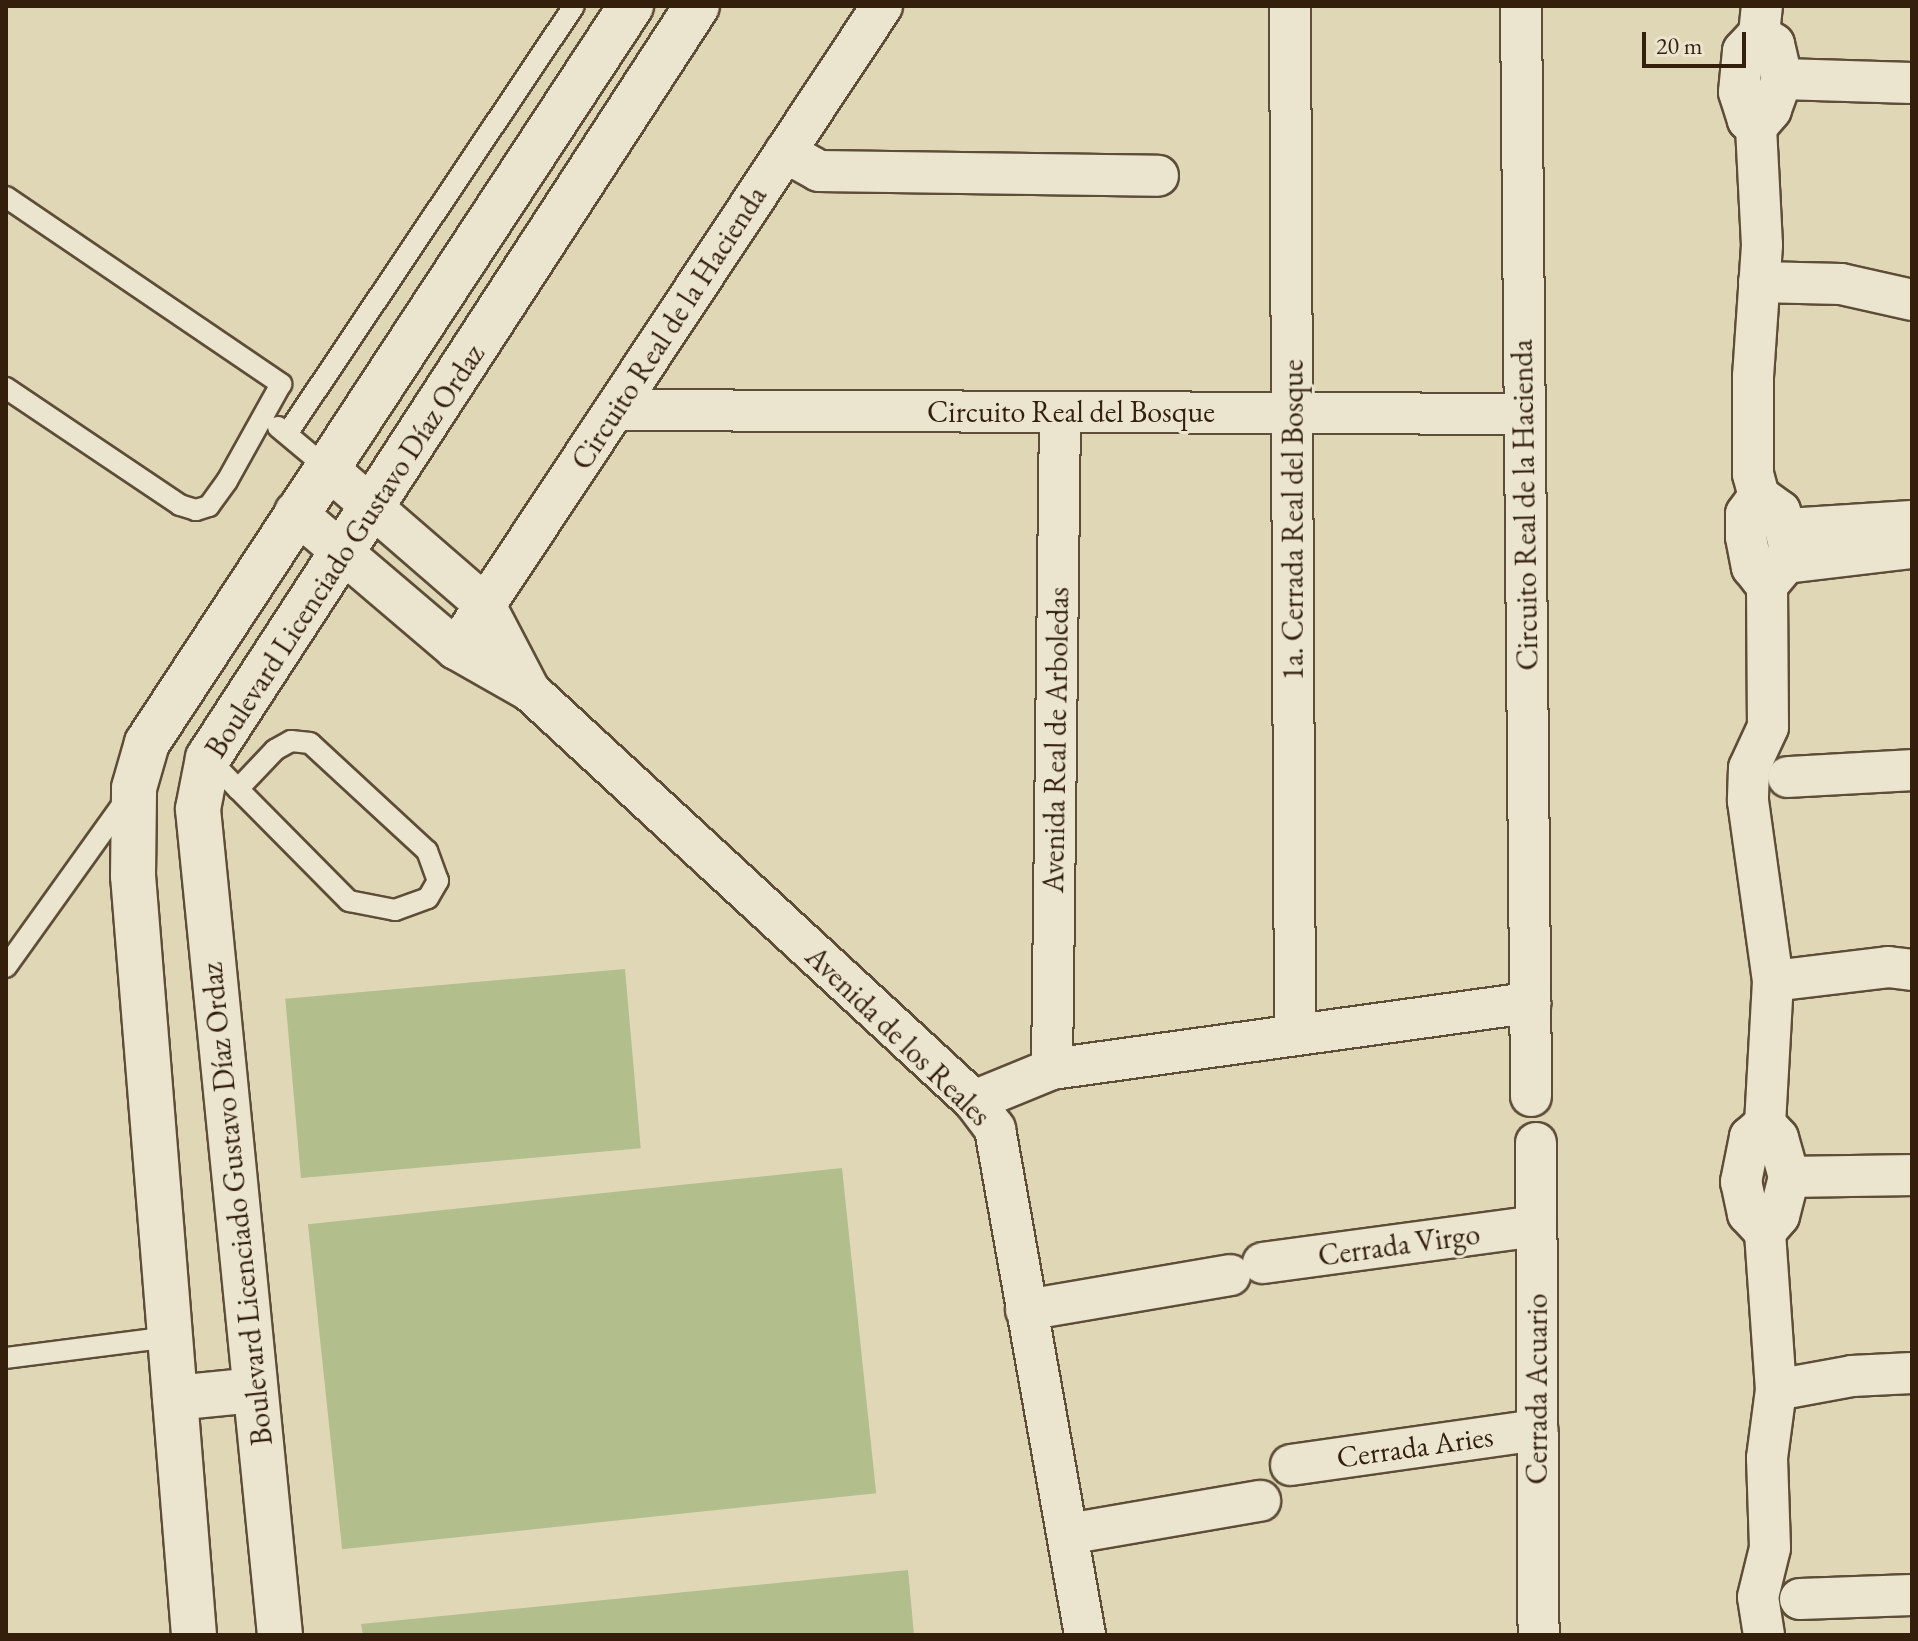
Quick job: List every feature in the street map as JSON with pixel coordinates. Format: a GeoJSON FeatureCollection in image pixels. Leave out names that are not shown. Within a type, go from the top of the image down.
{"type":"FeatureCollection","features":[{"type":"Feature","properties":{"kind":"street","name":"Boulevard Licenciado Gustavo Díaz Ordaz"},"geometry":{"type":"LineString","coordinates":[[194,1635],[133,876],[134,788],[147,743],[295,512],[631,6]]}},
{"type":"Feature","properties":{"kind":"street","name":"Boulevard Licenciado Gustavo Díaz Ordaz"},"geometry":{"type":"LineString","coordinates":[[280,1635],[198,809],[208,758],[340,550],[373,506],[697,6]]}},
{"type":"Feature","properties":{"kind":"street","name":"Circuito Real de la Hacienda"},"geometry":{"type":"LineString","coordinates":[[456,649],[882,6]]}},
{"type":"Feature","properties":{"kind":"street","name":"1a. Cerrada Real del Bosque"},"geometry":{"type":"LineString","coordinates":[[1290,6],[1295,1035]]}},
{"type":"Feature","properties":{"kind":"street","name":"Circuito Real de la Hacienda"},"geometry":{"type":"LineString","coordinates":[[1521,6],[1531,1096]]}},
{"type":"Feature","properties":{"kind":"street"},"geometry":{"type":"LineString","coordinates":[[1760,20],[1774,44],[1782,79],[1771,110],[1756,127],[1759,282],[1753,376],[1753,474],[1759,496],[1780,511],[1780,559],[1768,727],[1749,768],[1748,801],[1755,831],[1773,981],[1765,1124],[1750,1137],[1741,1182],[1748,1214],[1765,1232],[1776,1390],[1767,1458],[1770,1548],[1758,1597],[1764,1635]]}},
{"type":"Feature","properties":{"kind":"street"},"geometry":{"type":"LineString","coordinates":[[1756,127],[1748,120],[1739,92],[1743,51],[1760,20]]}},
{"type":"Feature","properties":{"kind":"street"},"geometry":{"type":"LineString","coordinates":[[1782,79],[1912,83]]}},
{"type":"Feature","properties":{"kind":"street"},"geometry":{"type":"LineString","coordinates":[[785,152],[819,171],[1158,176]]}},
{"type":"Feature","properties":{"kind":"street"},"geometry":{"type":"LineString","coordinates":[[1759,282],[1841,284],[1912,300]]}},
{"type":"Feature","properties":{"kind":"street","name":"Circuito Real del Bosque"},"geometry":{"type":"LineString","coordinates":[[617,410],[1525,414]]}},
{"type":"Feature","properties":{"kind":"street","name":"Avenida Real de Arboledas"},"geometry":{"type":"LineString","coordinates":[[1052,1069],[1060,412]]}},
{"type":"Feature","properties":{"kind":"street"},"geometry":{"type":"LineString","coordinates":[[327,468],[485,605]]}},
{"type":"Feature","properties":{"kind":"street"},"geometry":{"type":"LineString","coordinates":[[1759,496],[1746,514],[1746,537],[1752,567],[1912,521]]}},
{"type":"Feature","properties":{"kind":"street","name":"Avenida de los Reales"},"geometry":{"type":"LineString","coordinates":[[295,512],[456,649],[530,691],[974,1101],[995,1129],[1085,1635]]}},
{"type":"Feature","properties":{"kind":"street"},"geometry":{"type":"LineString","coordinates":[[1780,559],[1912,548]]}},
{"type":"Feature","properties":{"kind":"street","name":"Avenida de los Reales"},"geometry":{"type":"LineString","coordinates":[[485,605],[530,691]]}},
{"type":"Feature","properties":{"kind":"street"},"geometry":{"type":"LineString","coordinates":[[1755,831],[1773,813],[1788,777],[1787,743],[1768,727]]}},
{"type":"Feature","properties":{"kind":"street"},"geometry":{"type":"LineString","coordinates":[[1788,777],[1912,770]]}},
{"type":"Feature","properties":{"kind":"street"},"geometry":{"type":"LineString","coordinates":[[1773,981],[1888,967],[1912,970]]}},
{"type":"Feature","properties":{"kind":"street"},"geometry":{"type":"LineString","coordinates":[[974,1101],[1052,1069],[1530,1003]]}},
{"type":"Feature","properties":{"kind":"street"},"geometry":{"type":"LineString","coordinates":[[1765,1124],[1778,1138],[1789,1177],[1779,1216],[1765,1232]]}},
{"type":"Feature","properties":{"kind":"street","name":"Cerrada Acuario"},"geometry":{"type":"LineString","coordinates":[[1536,1143],[1539,1635]]}},
{"type":"Feature","properties":{"kind":"street"},"geometry":{"type":"LineString","coordinates":[[1789,1177],[1912,1175]]}},
{"type":"Feature","properties":{"kind":"street","name":"Cerrada Virgo"},"geometry":{"type":"LineString","coordinates":[[1026,1310],[1247,1269],[1536,1226]]}},
{"type":"Feature","properties":{"kind":"street"},"geometry":{"type":"LineString","coordinates":[[1776,1390],[1852,1376],[1912,1373]]}},
{"type":"Feature","properties":{"kind":"street"},"geometry":{"type":"LineString","coordinates":[[175,1398],[255,1390]]}},
{"type":"Feature","properties":{"kind":"street","name":"Cerrada Aries"},"geometry":{"type":"LineString","coordinates":[[1291,1465],[1538,1430]]}},
{"type":"Feature","properties":{"kind":"street"},"geometry":{"type":"LineString","coordinates":[[1068,1534],[1260,1501]]}},
{"type":"Feature","properties":{"kind":"street"},"geometry":{"type":"LineString","coordinates":[[1770,1548],[1791,1569],[1794,1617],[1912,1595]]}},
{"type":"Feature","properties":{"kind":"lane"},"geometry":{"type":"LineString","coordinates":[[287,434],[574,6]]}},
{"type":"Feature","properties":{"kind":"lane"},"geometry":{"type":"LineString","coordinates":[[6,197],[281,384],[265,417],[209,506],[196,510],[180,505],[6,388]]}},
{"type":"Feature","properties":{"kind":"lane"},"geometry":{"type":"LineString","coordinates":[[265,417],[327,468]]}},
{"type":"Feature","properties":{"kind":"lane"},"geometry":{"type":"LineString","coordinates":[[208,758],[238,789],[349,901],[395,910],[428,898],[438,881],[427,851],[310,743],[291,741],[275,750],[238,789]]}},
{"type":"Feature","properties":{"kind":"lane"},"geometry":{"type":"LineString","coordinates":[[6,967],[134,788]]}},
{"type":"Feature","properties":{"kind":"lane"},"geometry":{"type":"LineString","coordinates":[[6,1358],[170,1337]]}},
{"type":"Feature","properties":{"kind":"green space"},"geometry":{"type":"Polygon","coordinates":[[[625,969],[641,1148],[301,1178],[285,999],[625,969]]]}},
{"type":"Feature","properties":{"kind":"green space"},"geometry":{"type":"Polygon","coordinates":[[[842,1168],[876,1493],[342,1549],[308,1224],[842,1168]]]}},
{"type":"Feature","properties":{"kind":"green space"},"geometry":{"type":"Polygon","coordinates":[[[908,1570],[914,1635],[363,1635],[361,1624],[908,1570]]]}}]}
